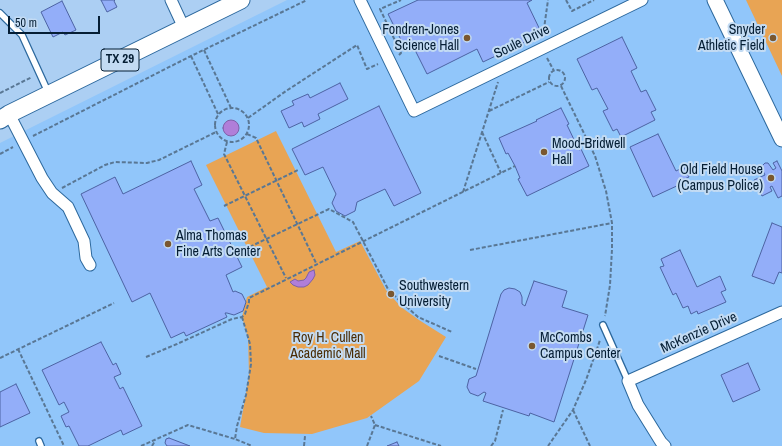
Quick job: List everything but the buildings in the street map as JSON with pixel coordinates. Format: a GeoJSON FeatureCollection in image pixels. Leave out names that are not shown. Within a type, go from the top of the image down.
{"type":"FeatureCollection","features":[{"type":"Feature","properties":{"kind":"main road","name":"TX 29"},"geometry":{"type":"LineString","coordinates":[[5,117],[241,0]]}},
{"type":"Feature","properties":{"kind":"street"},"geometry":{"type":"LineString","coordinates":[[171,0],[184,28]]}},
{"type":"Feature","properties":{"kind":"street"},"geometry":{"type":"LineString","coordinates":[[360,0],[389,59]]}},
{"type":"Feature","properties":{"kind":"street"},"geometry":{"type":"LineString","coordinates":[[715,0],[782,139]]}},
{"type":"Feature","properties":{"kind":"street","name":"Soule Drive"},"geometry":{"type":"LineString","coordinates":[[389,59],[414,111],[640,1]]}},
{"type":"Feature","properties":{"kind":"street"},"geometry":{"type":"LineString","coordinates":[[5,117],[23,141],[42,178],[52,193],[68,207],[84,241],[86,258],[90,265]]}},
{"type":"Feature","properties":{"kind":"street","name":"McKenzie Drive"},"geometry":{"type":"LineString","coordinates":[[628,381],[782,312]]}},
{"type":"Feature","properties":{"kind":"street"},"geometry":{"type":"LineString","coordinates":[[628,381],[638,405],[665,446]]}},
{"type":"Feature","properties":{"kind":"lane"},"geometry":{"type":"LineString","coordinates":[[0,13],[22,35],[49,95]]}},
{"type":"Feature","properties":{"kind":"lane"},"geometry":{"type":"LineString","coordinates":[[603,325],[628,381]]}},
{"type":"Feature","properties":{"kind":"path"},"geometry":{"type":"LineString","coordinates":[[0,154],[191,56],[307,0]]}},
{"type":"Feature","properties":{"kind":"path"},"geometry":{"type":"LineString","coordinates":[[248,118],[286,91],[357,45],[367,69],[401,53],[380,9],[401,0]]}},
{"type":"Feature","properties":{"kind":"path"},"geometry":{"type":"LineString","coordinates":[[548,0],[542,41],[543,48],[554,71]]}},
{"type":"Feature","properties":{"kind":"path"},"geometry":{"type":"LineString","coordinates":[[566,0],[572,11],[594,0]]}},
{"type":"Feature","properties":{"kind":"path"},"geometry":{"type":"LineString","coordinates":[[204,50],[231,108]]}},
{"type":"Feature","properties":{"kind":"path"},"geometry":{"type":"LineString","coordinates":[[191,56],[218,114]]}},
{"type":"Feature","properties":{"kind":"path"},"geometry":{"type":"LineString","coordinates":[[463,192],[503,68]]}},
{"type":"Feature","properties":{"kind":"path"},"geometry":{"type":"LineString","coordinates":[[554,71],[560,71],[564,75],[565,81],[561,86],[554,87],[549,82],[549,75],[554,71]]}},
{"type":"Feature","properties":{"kind":"path"},"geometry":{"type":"LineString","coordinates":[[0,93],[32,78]]}},
{"type":"Feature","properties":{"kind":"path"},"geometry":{"type":"LineString","coordinates":[[489,111],[549,82]]}},
{"type":"Feature","properties":{"kind":"path"},"geometry":{"type":"LineString","coordinates":[[548,446],[573,410],[598,349],[610,285],[612,223],[606,191],[595,156],[561,86]]}},
{"type":"Feature","properties":{"kind":"path"},"geometry":{"type":"LineString","coordinates":[[231,108],[244,112],[248,118],[249,126],[247,134],[243,139],[235,142],[227,142],[222,140],[216,132],[214,124],[218,114],[231,108]]}},
{"type":"Feature","properties":{"kind":"path"},"geometry":{"type":"LineString","coordinates":[[52,193],[105,165],[115,162],[147,163],[159,160],[216,132]]}},
{"type":"Feature","properties":{"kind":"path"},"geometry":{"type":"LineString","coordinates":[[482,132],[501,173]]}},
{"type":"Feature","properties":{"kind":"path"},"geometry":{"type":"LineString","coordinates":[[247,134],[256,138],[316,263]]}},
{"type":"Feature","properties":{"kind":"path"},"geometry":{"type":"LineString","coordinates":[[227,142],[224,154],[286,278]]}},
{"type":"Feature","properties":{"kind":"path"},"geometry":{"type":"LineString","coordinates":[[146,357],[232,318],[242,317],[245,314],[249,298],[515,166]]}},
{"type":"Feature","properties":{"kind":"path"},"geometry":{"type":"LineString","coordinates":[[224,206],[298,170]]}},
{"type":"Feature","properties":{"kind":"path"},"geometry":{"type":"LineString","coordinates":[[239,252],[329,209],[353,222],[388,289],[398,299],[418,317],[452,332]]}},
{"type":"Feature","properties":{"kind":"path"},"geometry":{"type":"LineString","coordinates":[[470,250],[612,223]]}},
{"type":"Feature","properties":{"kind":"path"},"geometry":{"type":"LineString","coordinates":[[0,358],[114,303]]}},
{"type":"Feature","properties":{"kind":"path"},"geometry":{"type":"LineString","coordinates":[[235,439],[246,394],[251,364],[250,344],[242,317]]}},
{"type":"Feature","properties":{"kind":"path"},"geometry":{"type":"LineString","coordinates":[[18,349],[64,446]]}},
{"type":"Feature","properties":{"kind":"path"},"geometry":{"type":"LineString","coordinates":[[439,356],[476,369]]}},
{"type":"Feature","properties":{"kind":"path"},"geometry":{"type":"LineString","coordinates":[[491,446],[495,441],[504,410]]}},
{"type":"Feature","properties":{"kind":"path"},"geometry":{"type":"LineString","coordinates":[[573,410],[590,446]]}},
{"type":"Feature","properties":{"kind":"path"},"geometry":{"type":"LineString","coordinates":[[367,446],[375,425],[371,416]]}},
{"type":"Feature","properties":{"kind":"path"},"geometry":{"type":"LineString","coordinates":[[375,425],[441,446]]}},
{"type":"Feature","properties":{"kind":"path"},"geometry":{"type":"LineString","coordinates":[[141,446],[188,426],[235,439],[252,446]]}},
{"type":"Feature","properties":{"kind":"path"},"geometry":{"type":"LineString","coordinates":[[305,436],[305,445]]}},
{"type":"Feature","properties":{"kind":"path"},"geometry":{"type":"LineString","coordinates":[[152,446],[156,440]]}},
{"type":"Feature","properties":{"kind":"shaded area","name":"Southwestern University"},"geometry":{"type":"Polygon","coordinates":[[[287,0],[782,0],[782,446],[0,446],[0,143],[287,0]]]}},
{"type":"Feature","properties":{"kind":"shaded area"},"geometry":{"type":"Polygon","coordinates":[[[231,120],[237,122],[239,128],[237,134],[231,136],[225,134],[223,128],[225,122],[231,120]]]}},
{"type":"Feature","properties":{"kind":"shaded area"},"geometry":{"type":"Polygon","coordinates":[[[314,270],[315,275],[313,279],[304,287],[298,287],[290,282],[295,279],[298,281],[304,280],[309,272],[314,270]]]}},
{"type":"Feature","properties":{"kind":"green space","name":"Snyder Athletic Field"},"geometry":{"type":"Polygon","coordinates":[[[746,0],[782,0],[782,76],[746,0]]]}},
{"type":"Feature","properties":{"kind":"green space","name":"Roy H. Cullen Academic Mall"},"geometry":{"type":"Polygon","coordinates":[[[276,131],[336,252],[360,241],[386,290],[401,307],[446,337],[419,381],[367,418],[312,434],[264,433],[240,427],[249,376],[248,338],[242,317],[247,297],[267,287],[206,165],[276,131]]]}},
{"type":"Feature","properties":{"kind":"place","name":"Fondren-Jones Science Hall"},"geometry":{"type":"Point","coordinates":[467,38]}},
{"type":"Feature","properties":{"kind":"place","name":"Snyder Athletic Field"},"geometry":{"type":"Point","coordinates":[773,38]}},
{"type":"Feature","properties":{"kind":"place","name":"Mood-Bridwell Hall"},"geometry":{"type":"Point","coordinates":[544,152]}},
{"type":"Feature","properties":{"kind":"place","name":"Old Field House (Campus Police)"},"geometry":{"type":"Point","coordinates":[771,178]}},
{"type":"Feature","properties":{"kind":"place","name":"Alma Thomas Fine Arts Center"},"geometry":{"type":"Point","coordinates":[168,244]}},
{"type":"Feature","properties":{"kind":"place","name":"Southwestern University"},"geometry":{"type":"Point","coordinates":[391,294]}},
{"type":"Feature","properties":{"kind":"place","name":"McCombs Campus Center"},"geometry":{"type":"Point","coordinates":[532,346]}}]}
